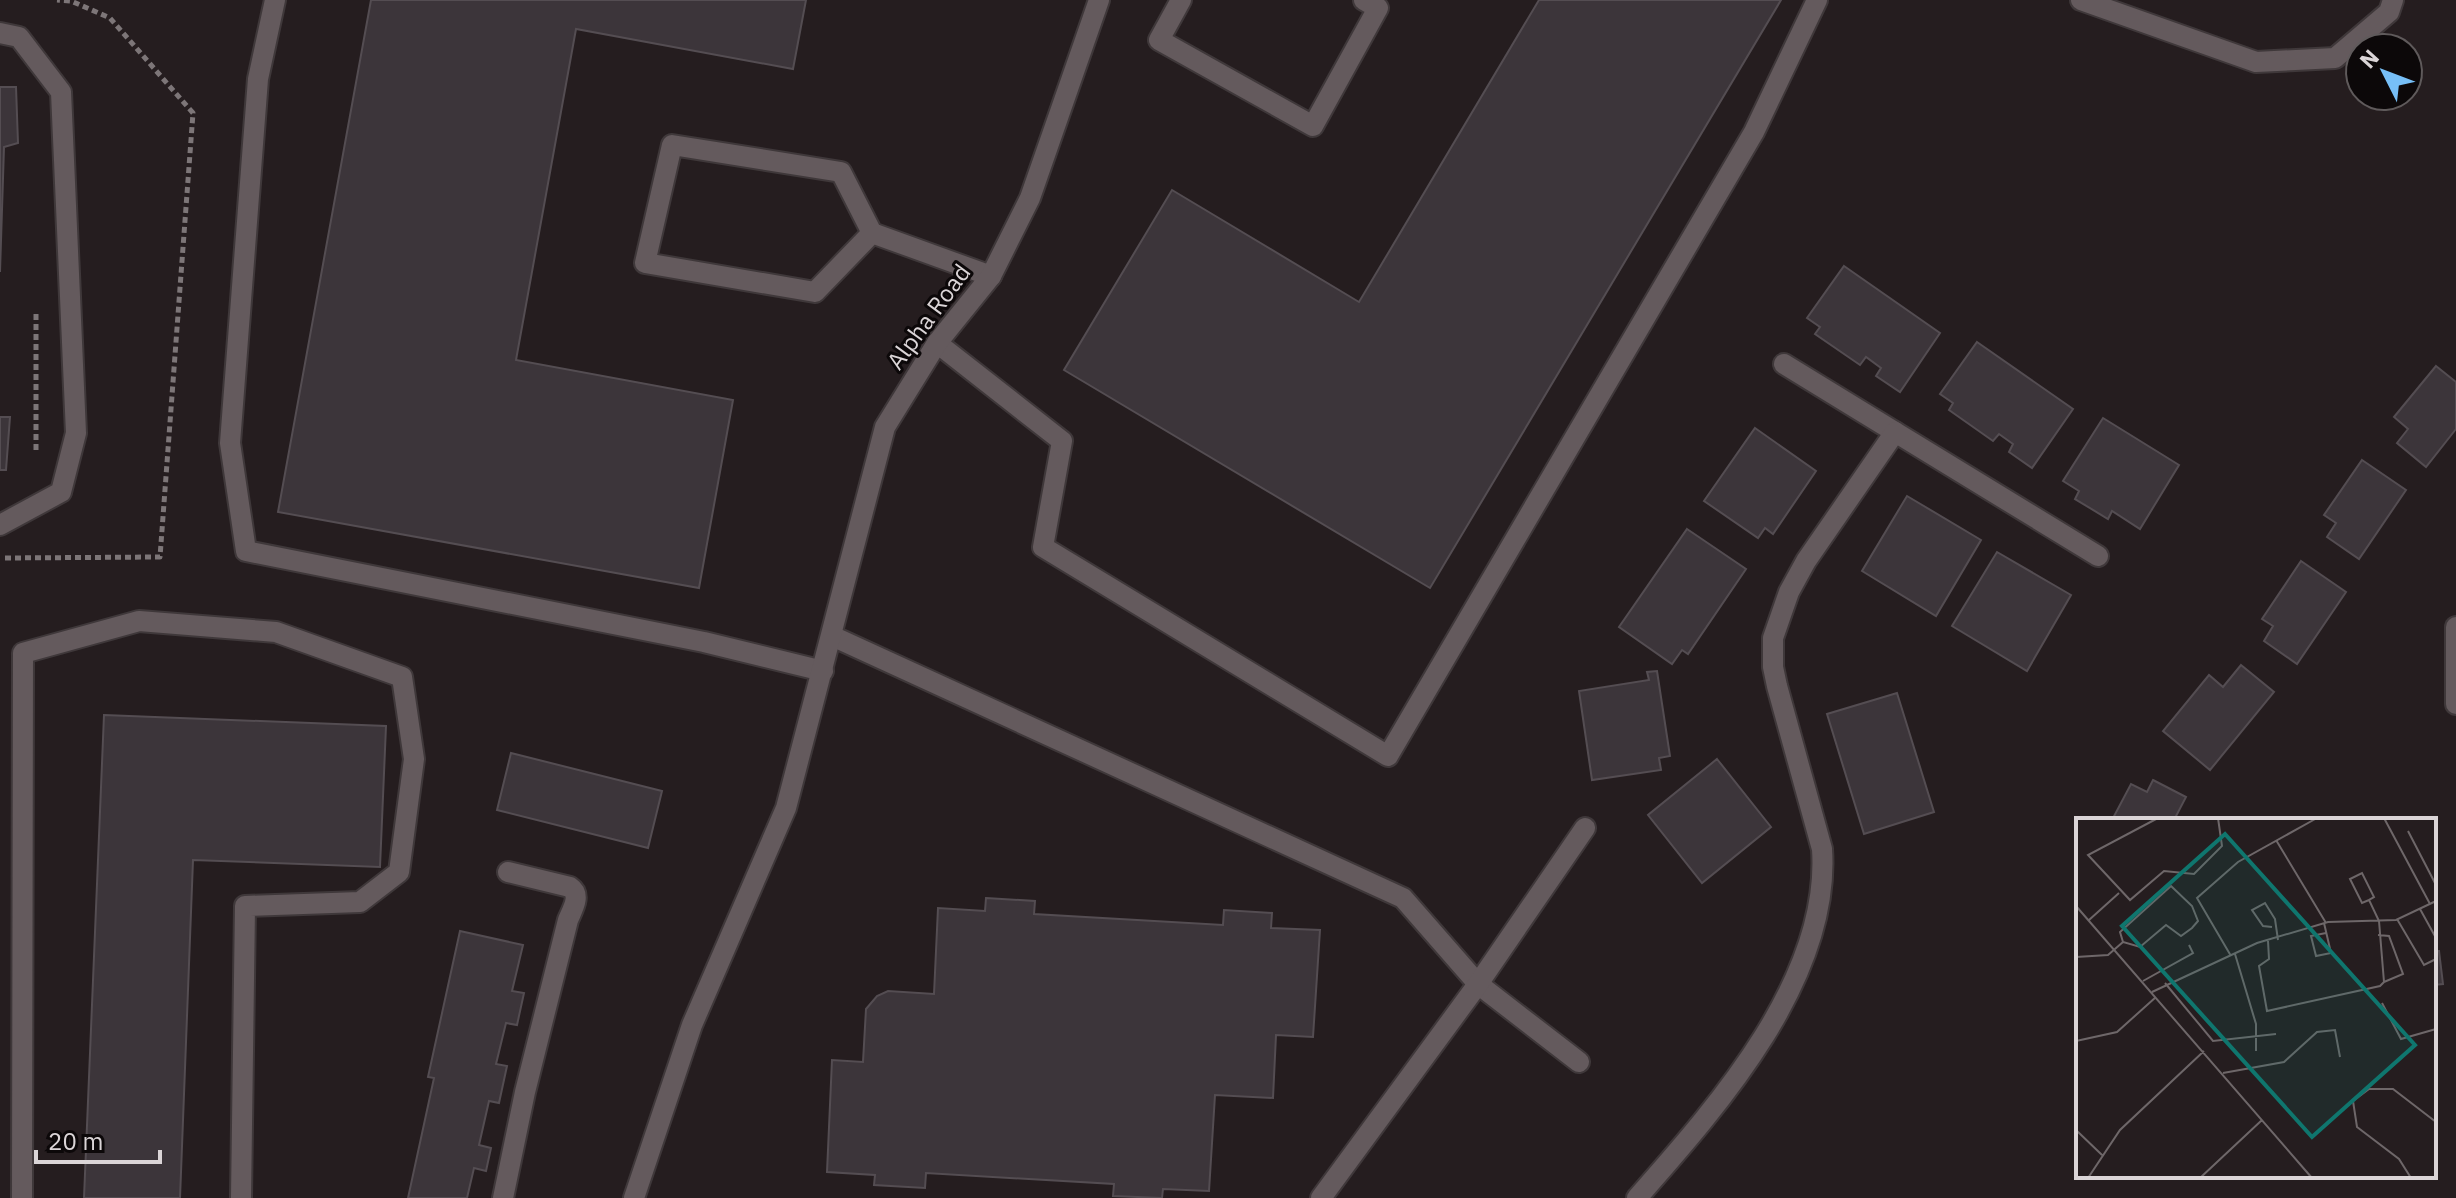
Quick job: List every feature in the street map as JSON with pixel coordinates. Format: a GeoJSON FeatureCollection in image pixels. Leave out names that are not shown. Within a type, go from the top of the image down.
{"type":"FeatureCollection","features":[{"type":"Feature","properties":{"kind":"street"},"geometry":{"type":"LineString","coordinates":[[275,0],[258,79],[230,443],[246,551],[704,642],[823,671]]}},
{"type":"Feature","properties":{"kind":"street","name":"Alpha Road"},"geometry":{"type":"LineString","coordinates":[[634,1198],[692,1025],[786,808],[885,427],[937,343],[991,276],[1030,198],[1099,0]]}},
{"type":"Feature","properties":{"kind":"street"},"geometry":{"type":"LineString","coordinates":[[1181,0],[1159,40],[1313,126],[1378,8],[1364,0]]}},
{"type":"Feature","properties":{"kind":"street"},"geometry":{"type":"LineString","coordinates":[[937,343],[1062,441],[1043,547],[1388,756],[1754,132],[1817,0]]}},
{"type":"Feature","properties":{"kind":"street"},"geometry":{"type":"LineString","coordinates":[[2081,0],[2256,62],[2335,58],[2389,12],[2393,0]]}},
{"type":"Feature","properties":{"kind":"street"},"geometry":{"type":"LineString","coordinates":[[0,33],[19,37],[61,92],[76,433],[61,492],[0,525]]}},
{"type":"Feature","properties":{"kind":"street"},"geometry":{"type":"LineString","coordinates":[[872,233],[815,292],[645,263],[672,145],[841,172],[872,233],[991,276]]}},
{"type":"Feature","properties":{"kind":"street"},"geometry":{"type":"LineString","coordinates":[[1784,364],[2098,556]]}},
{"type":"Feature","properties":{"kind":"street"},"geometry":{"type":"LineString","coordinates":[[1637,1198],[1693,1132],[1756,1049],[1794,985],[1808,946],[1823,874],[1822,849],[1777,686],[1773,667],[1773,638],[1789,592],[1806,561],[1895,432]]}},
{"type":"Feature","properties":{"kind":"street"},"geometry":{"type":"LineString","coordinates":[[22,1198],[23,653],[139,621],[276,632],[402,677],[414,759],[399,872],[360,902],[245,906],[241,1198]]}},
{"type":"Feature","properties":{"kind":"street"},"geometry":{"type":"LineString","coordinates":[[2456,627],[2456,704]]}},
{"type":"Feature","properties":{"kind":"street"},"geometry":{"type":"LineString","coordinates":[[832,636],[1403,898],[1478,984],[1579,1062]]}},
{"type":"Feature","properties":{"kind":"street"},"geometry":{"type":"LineString","coordinates":[[1321,1198],[1478,984],[1585,828]]}},
{"type":"Feature","properties":{"kind":"street"},"geometry":{"type":"LineString","coordinates":[[503,1198],[525,1092],[568,920],[577,896],[570,887],[508,872]]}},
{"type":"Feature","properties":{"kind":"path"},"geometry":{"type":"LineString","coordinates":[[0,558],[160,557],[193,113],[110,18],[71,1],[57,0]]}},
{"type":"Feature","properties":{"kind":"path"},"geometry":{"type":"LineString","coordinates":[[36,301],[36,465]]}},
{"type":"Feature","properties":{"kind":"building"},"geometry":{"type":"Polygon","coordinates":[[[371,0],[806,0],[793,69],[576,29],[516,360],[733,400],[699,588],[278,512],[371,0]]]}},
{"type":"Feature","properties":{"kind":"building"},"geometry":{"type":"Polygon","coordinates":[[[1539,0],[1781,0],[1430,588],[1064,370],[1172,190],[1359,302],[1539,0]]]}},
{"type":"Feature","properties":{"kind":"building"},"geometry":{"type":"Polygon","coordinates":[[[0,87],[16,87],[18,143],[4,147],[0,272],[0,87]]]}},
{"type":"Feature","properties":{"kind":"building"},"geometry":{"type":"Polygon","coordinates":[[[1844,266],[1940,333],[1900,392],[1876,376],[1881,368],[1866,357],[1860,365],[1815,334],[1820,327],[1807,318],[1844,266]]]}},
{"type":"Feature","properties":{"kind":"building"},"geometry":{"type":"Polygon","coordinates":[[[1977,342],[2073,409],[2032,468],[2009,452],[2013,444],[1999,434],[1993,441],[1949,410],[1953,403],[1940,394],[1977,342]]]}},
{"type":"Feature","properties":{"kind":"building"},"geometry":{"type":"Polygon","coordinates":[[[2436,366],[2456,382],[2456,429],[2426,467],[2397,443],[2408,429],[2394,417],[2436,366]]]}},
{"type":"Feature","properties":{"kind":"building"},"geometry":{"type":"Polygon","coordinates":[[[0,417],[10,417],[6,470],[0,470],[0,417]]]}},
{"type":"Feature","properties":{"kind":"building"},"geometry":{"type":"Polygon","coordinates":[[[2103,418],[2179,465],[2140,529],[2112,511],[2108,519],[2075,499],[2079,491],[2063,481],[2103,418]]]}},
{"type":"Feature","properties":{"kind":"building"},"geometry":{"type":"Polygon","coordinates":[[[1755,428],[1816,471],[1773,534],[1765,528],[1758,538],[1704,501],[1755,428]]]}},
{"type":"Feature","properties":{"kind":"building"},"geometry":{"type":"Polygon","coordinates":[[[2362,460],[2406,490],[2359,559],[2327,537],[2336,523],[2324,515],[2362,460]]]}},
{"type":"Feature","properties":{"kind":"building"},"geometry":{"type":"Polygon","coordinates":[[[1907,496],[1981,540],[1936,616],[1862,571],[1907,496]]]}},
{"type":"Feature","properties":{"kind":"building"},"geometry":{"type":"Polygon","coordinates":[[[1687,529],[1746,569],[1688,654],[1682,650],[1672,664],[1619,627],[1687,529]]]}},
{"type":"Feature","properties":{"kind":"building"},"geometry":{"type":"Polygon","coordinates":[[[1997,552],[2071,595],[2027,671],[1952,626],[1997,552]]]}},
{"type":"Feature","properties":{"kind":"building"},"geometry":{"type":"Polygon","coordinates":[[[2301,561],[2346,592],[2297,664],[2264,641],[2273,626],[2262,619],[2301,561]]]}},
{"type":"Feature","properties":{"kind":"building"},"geometry":{"type":"Polygon","coordinates":[[[2241,665],[2274,692],[2210,770],[2163,731],[2209,675],[2223,687],[2241,665]]]}},
{"type":"Feature","properties":{"kind":"building"},"geometry":{"type":"Polygon","coordinates":[[[1657,671],[1670,756],[1659,758],[1661,770],[1592,780],[1579,691],[1649,680],[1647,672],[1657,671]]]}},
{"type":"Feature","properties":{"kind":"building"},"geometry":{"type":"Polygon","coordinates":[[[1897,693],[1934,812],[1864,834],[1827,714],[1897,693]]]}},
{"type":"Feature","properties":{"kind":"building"},"geometry":{"type":"Polygon","coordinates":[[[104,715],[386,726],[380,867],[193,860],[180,1198],[84,1198],[104,715]]]}},
{"type":"Feature","properties":{"kind":"building"},"geometry":{"type":"Polygon","coordinates":[[[511,753],[662,791],[648,848],[497,810],[511,753]]]}},
{"type":"Feature","properties":{"kind":"building"},"geometry":{"type":"Polygon","coordinates":[[[1717,759],[1771,827],[1702,883],[1648,815],[1717,759]]]}},
{"type":"Feature","properties":{"kind":"building"},"geometry":{"type":"Polygon","coordinates":[[[2153,780],[2186,797],[2175,818],[2113,818],[2131,784],[2147,792],[2153,780]]]}},
{"type":"Feature","properties":{"kind":"building"},"geometry":{"type":"Polygon","coordinates":[[[986,898],[1035,901],[1034,914],[1223,925],[1224,910],[1272,913],[1271,928],[1320,930],[1313,1037],[1276,1035],[1273,1098],[1215,1095],[1209,1191],[1163,1189],[1162,1198],[1113,1196],[1114,1184],[926,1173],[925,1188],[874,1185],[875,1175],[827,1172],[832,1060],[863,1062],[866,1009],[877,996],[888,991],[934,994],[938,908],[985,911],[986,898]]]}},
{"type":"Feature","properties":{"kind":"building"},"geometry":{"type":"Polygon","coordinates":[[[460,931],[523,945],[512,991],[524,993],[517,1025],[506,1023],[496,1064],[507,1066],[499,1103],[489,1101],[479,1145],[491,1148],[486,1171],[474,1168],[467,1198],[408,1198],[434,1078],[428,1077],[460,931]]]}},
{"type":"Feature","properties":{"kind":"building"},"geometry":{"type":"Polygon","coordinates":[[[2436,951],[2439,951],[2443,984],[2436,985],[2436,951]]]}}]}
